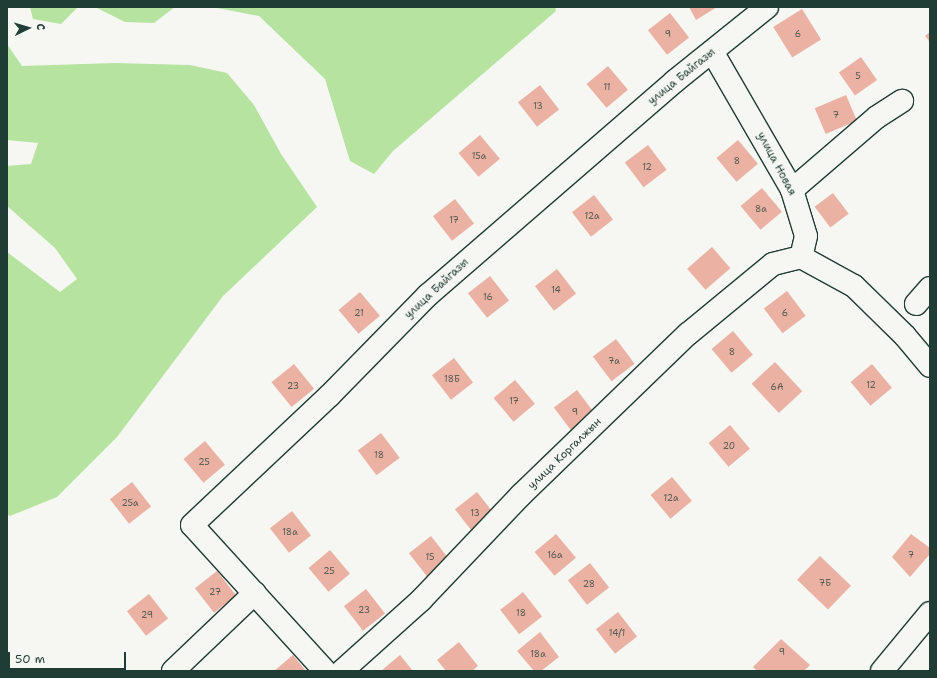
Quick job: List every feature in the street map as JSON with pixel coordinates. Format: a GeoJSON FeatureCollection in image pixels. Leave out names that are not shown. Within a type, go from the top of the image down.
{"type":"FeatureCollection","features":[{"type":"Feature","properties":{"kind":"street","name":"улица Байгазы"},"geometry":{"type":"LineString","coordinates":[[325,671],[256,593],[192,525],[330,394],[428,295],[675,81],[713,53],[767,7]]}},
{"type":"Feature","properties":{"kind":"street","name":"улица Новая"},"geometry":{"type":"LineString","coordinates":[[713,53],[792,190],[806,236],[801,257]]}},
{"type":"Feature","properties":{"kind":"street"},"geometry":{"type":"LineString","coordinates":[[792,190],[877,117],[902,101]]}},
{"type":"Feature","properties":{"kind":"street"},"geometry":{"type":"LineString","coordinates":[[801,257],[854,286],[905,336],[930,366]]}},
{"type":"Feature","properties":{"kind":"street","name":"улица Коргалжын"},"geometry":{"type":"LineString","coordinates":[[342,671],[421,600],[522,495],[688,334],[773,264],[801,257]]}},
{"type":"Feature","properties":{"kind":"street"},"geometry":{"type":"LineString","coordinates":[[916,304],[930,288]]}},
{"type":"Feature","properties":{"kind":"street"},"geometry":{"type":"LineString","coordinates":[[173,671],[256,593]]}},
{"type":"Feature","properties":{"kind":"street"},"geometry":{"type":"LineString","coordinates":[[882,671],[930,613]]}},
{"type":"Feature","properties":{"kind":"green space"},"geometry":{"type":"Polygon","coordinates":[[[30,7],[78,7],[61,24],[33,19],[30,7]]]}},
{"type":"Feature","properties":{"kind":"green space"},"geometry":{"type":"Polygon","coordinates":[[[95,7],[175,7],[154,23],[125,22],[95,7]]]}},
{"type":"Feature","properties":{"kind":"green space"},"geometry":{"type":"Polygon","coordinates":[[[212,7],[555,7],[556,11],[393,151],[374,174],[350,161],[325,79],[259,16],[212,7]]]}},
{"type":"Feature","properties":{"kind":"green space"},"geometry":{"type":"Polygon","coordinates":[[[7,44],[22,66],[115,63],[190,65],[227,73],[254,105],[281,154],[317,207],[223,296],[117,437],[57,497],[10,516],[7,514],[7,252],[60,292],[77,279],[55,248],[7,206],[7,166],[31,164],[38,143],[7,140],[7,44]]]}},
{"type":"Feature","properties":{"kind":"building"},"geometry":{"type":"Polygon","coordinates":[[[689,7],[717,7],[696,20],[689,7]]]}},
{"type":"Feature","properties":{"kind":"building"},"geometry":{"type":"Polygon","coordinates":[[[802,9],[821,40],[792,58],[773,27],[802,9]]]}},
{"type":"Feature","properties":{"kind":"building"},"geometry":{"type":"Polygon","coordinates":[[[670,13],[689,37],[667,55],[648,30],[670,13]]]}},
{"type":"Feature","properties":{"kind":"building"},"geometry":{"type":"Polygon","coordinates":[[[930,32],[930,42],[925,36],[930,32]]]}},
{"type":"Feature","properties":{"kind":"building"},"geometry":{"type":"Polygon","coordinates":[[[861,57],[877,80],[855,95],[839,72],[861,57]]]}},
{"type":"Feature","properties":{"kind":"building"},"geometry":{"type":"Polygon","coordinates":[[[608,66],[628,90],[606,108],[587,84],[608,66]]]}},
{"type":"Feature","properties":{"kind":"building"},"geometry":{"type":"Polygon","coordinates":[[[540,85],[559,109],[537,127],[518,102],[540,85]]]}},
{"type":"Feature","properties":{"kind":"building"},"geometry":{"type":"Polygon","coordinates":[[[846,95],[857,121],[826,134],[815,108],[846,95]]]}},
{"type":"Feature","properties":{"kind":"building"},"geometry":{"type":"Polygon","coordinates":[[[480,135],[500,159],[478,177],[459,153],[480,135]]]}},
{"type":"Feature","properties":{"kind":"building"},"geometry":{"type":"Polygon","coordinates":[[[738,140],[758,164],[736,182],[717,158],[738,140]]]}},
{"type":"Feature","properties":{"kind":"building"},"geometry":{"type":"Polygon","coordinates":[[[648,145],[667,170],[643,187],[625,162],[648,145]]]}},
{"type":"Feature","properties":{"kind":"building"},"geometry":{"type":"Polygon","coordinates":[[[762,188],[782,212],[760,230],[741,206],[762,188]]]}},
{"type":"Feature","properties":{"kind":"building"},"geometry":{"type":"Polygon","coordinates":[[[833,193],[849,214],[830,228],[815,207],[833,193]]]}},
{"type":"Feature","properties":{"kind":"building"},"geometry":{"type":"Polygon","coordinates":[[[594,195],[613,219],[591,237],[572,212],[594,195]]]}},
{"type":"Feature","properties":{"kind":"building"},"geometry":{"type":"Polygon","coordinates":[[[455,199],[474,223],[452,241],[433,216],[455,199]]]}},
{"type":"Feature","properties":{"kind":"building"},"geometry":{"type":"Polygon","coordinates":[[[712,247],[730,268],[705,290],[687,269],[712,247]]]}},
{"type":"Feature","properties":{"kind":"building"},"geometry":{"type":"Polygon","coordinates":[[[557,269],[576,293],[554,311],[535,286],[557,269]]]}},
{"type":"Feature","properties":{"kind":"building"},"geometry":{"type":"Polygon","coordinates":[[[490,276],[509,300],[487,318],[468,293],[490,276]]]}},
{"type":"Feature","properties":{"kind":"building"},"geometry":{"type":"Polygon","coordinates":[[[787,291],[806,316],[782,333],[764,308],[787,291]]]}},
{"type":"Feature","properties":{"kind":"building"},"geometry":{"type":"Polygon","coordinates":[[[360,292],[380,316],[358,334],[339,310],[360,292]]]}},
{"type":"Feature","properties":{"kind":"building"},"geometry":{"type":"Polygon","coordinates":[[[733,331],[753,355],[731,373],[712,349],[733,331]]]}},
{"type":"Feature","properties":{"kind":"building"},"geometry":{"type":"Polygon","coordinates":[[[616,339],[635,364],[611,381],[593,356],[616,339]]]}},
{"type":"Feature","properties":{"kind":"building"},"geometry":{"type":"Polygon","coordinates":[[[454,358],[473,382],[451,400],[432,375],[454,358]]]}},
{"type":"Feature","properties":{"kind":"building"},"geometry":{"type":"Polygon","coordinates":[[[775,362],[802,391],[779,413],[752,384],[775,362]]]}},
{"type":"Feature","properties":{"kind":"building"},"geometry":{"type":"Polygon","coordinates":[[[294,364],[314,389],[292,407],[271,382],[294,364]]]}},
{"type":"Feature","properties":{"kind":"building"},"geometry":{"type":"Polygon","coordinates":[[[872,364],[892,388],[870,406],[851,382],[872,364]]]}},
{"type":"Feature","properties":{"kind":"building"},"geometry":{"type":"Polygon","coordinates":[[[515,380],[535,404],[513,422],[494,398],[515,380]]]}},
{"type":"Feature","properties":{"kind":"building"},"geometry":{"type":"Polygon","coordinates":[[[577,390],[596,415],[572,432],[554,407],[577,390]]]}},
{"type":"Feature","properties":{"kind":"building"},"geometry":{"type":"Polygon","coordinates":[[[730,425],[750,449],[728,467],[709,443],[730,425]]]}},
{"type":"Feature","properties":{"kind":"building"},"geometry":{"type":"Polygon","coordinates":[[[381,433],[400,458],[376,475],[358,450],[381,433]]]}},
{"type":"Feature","properties":{"kind":"building"},"geometry":{"type":"Polygon","coordinates":[[[205,441],[225,465],[203,483],[184,459],[205,441]]]}},
{"type":"Feature","properties":{"kind":"building"},"geometry":{"type":"Polygon","coordinates":[[[672,477],[692,501],[670,519],[651,495],[672,477]]]}},
{"type":"Feature","properties":{"kind":"building"},"geometry":{"type":"Polygon","coordinates":[[[132,482],[151,506],[129,524],[110,499],[132,482]]]}},
{"type":"Feature","properties":{"kind":"building"},"geometry":{"type":"Polygon","coordinates":[[[477,492],[496,516],[474,534],[455,509],[477,492]]]}},
{"type":"Feature","properties":{"kind":"building"},"geometry":{"type":"Polygon","coordinates":[[[292,511],[311,535],[289,553],[270,528],[292,511]]]}},
{"type":"Feature","properties":{"kind":"building"},"geometry":{"type":"Polygon","coordinates":[[[556,534],[576,558],[554,576],[535,552],[556,534]]]}},
{"type":"Feature","properties":{"kind":"building"},"geometry":{"type":"Polygon","coordinates":[[[911,534],[930,548],[930,554],[910,577],[892,557],[911,534]]]}},
{"type":"Feature","properties":{"kind":"building"},"geometry":{"type":"Polygon","coordinates":[[[431,536],[450,560],[428,578],[409,553],[431,536]]]}},
{"type":"Feature","properties":{"kind":"building"},"geometry":{"type":"Polygon","coordinates":[[[330,550],[350,574],[328,592],[309,568],[330,550]]]}},
{"type":"Feature","properties":{"kind":"building"},"geometry":{"type":"Polygon","coordinates":[[[820,556],[851,586],[828,610],[797,580],[820,556]]]}},
{"type":"Feature","properties":{"kind":"building"},"geometry":{"type":"Polygon","coordinates":[[[590,563],[609,587],[587,605],[568,580],[590,563]]]}},
{"type":"Feature","properties":{"kind":"building"},"geometry":{"type":"Polygon","coordinates":[[[217,571],[236,595],[214,613],[195,588],[217,571]]]}},
{"type":"Feature","properties":{"kind":"building"},"geometry":{"type":"Polygon","coordinates":[[[366,589],[385,613],[363,631],[344,606],[366,589]]]}},
{"type":"Feature","properties":{"kind":"building"},"geometry":{"type":"Polygon","coordinates":[[[523,592],[542,616],[519,634],[500,610],[523,592]]]}},
{"type":"Feature","properties":{"kind":"building"},"geometry":{"type":"Polygon","coordinates":[[[149,594],[168,618],[146,636],[127,611],[149,594]]]}},
{"type":"Feature","properties":{"kind":"building"},"geometry":{"type":"Polygon","coordinates":[[[618,612],[637,636],[615,654],[596,629],[618,612]]]}},
{"type":"Feature","properties":{"kind":"building"},"geometry":{"type":"Polygon","coordinates":[[[540,632],[559,657],[541,671],[534,671],[517,651],[540,632]]]}},
{"type":"Feature","properties":{"kind":"building"},"geometry":{"type":"Polygon","coordinates":[[[781,639],[810,665],[804,671],[757,671],[753,667],[781,639]]]}},
{"type":"Feature","properties":{"kind":"building"},"geometry":{"type":"Polygon","coordinates":[[[459,642],[478,666],[472,671],[446,671],[437,660],[459,642]]]}},
{"type":"Feature","properties":{"kind":"building"},"geometry":{"type":"Polygon","coordinates":[[[293,655],[306,671],[274,671],[293,655]]]}},
{"type":"Feature","properties":{"kind":"building"},"geometry":{"type":"Polygon","coordinates":[[[400,655],[413,671],[381,671],[400,655]]]}}]}
